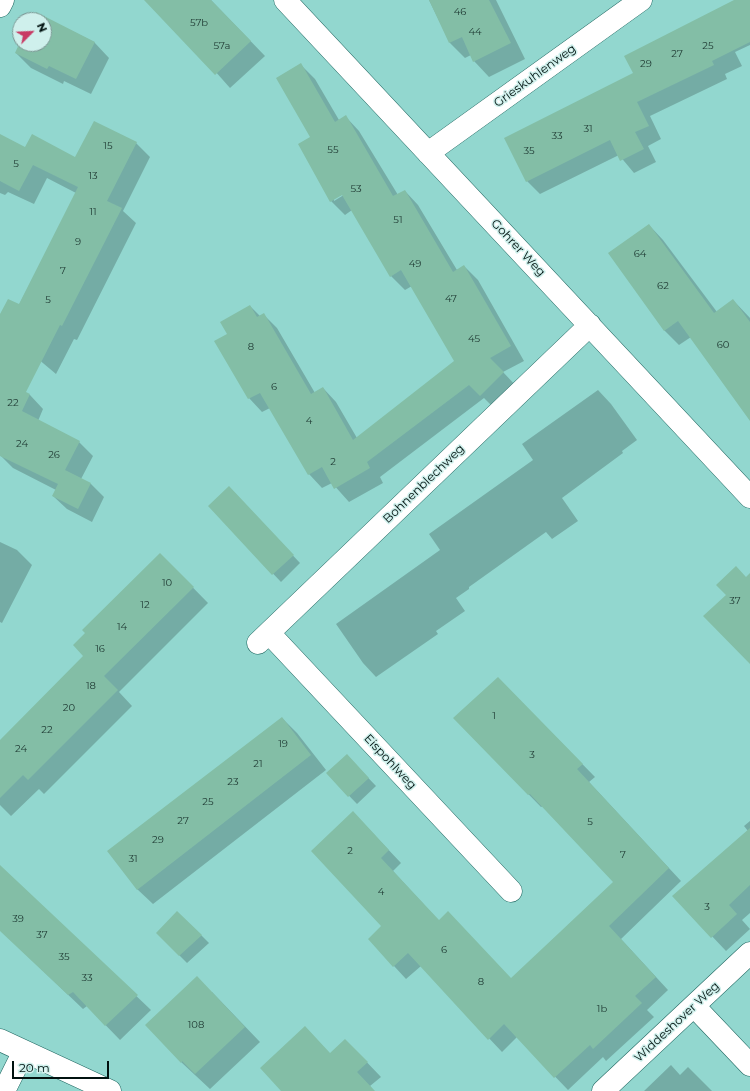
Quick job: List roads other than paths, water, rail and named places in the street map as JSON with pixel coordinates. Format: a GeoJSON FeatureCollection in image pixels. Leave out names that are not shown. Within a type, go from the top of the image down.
{"type":"FeatureCollection","features":[{"type":"Feature","properties":{"kind":"street"},"geometry":{"type":"LineString","coordinates":[[0,6],[3,0]]}},
{"type":"Feature","properties":{"kind":"street","name":"Gohrer Weg"},"geometry":{"type":"LineString","coordinates":[[285,0],[750,497]]}},
{"type":"Feature","properties":{"kind":"street","name":"Grieskuhlenweg"},"geometry":{"type":"LineString","coordinates":[[428,153],[641,0]]}},
{"type":"Feature","properties":{"kind":"street","name":"Bohnenblechweg"},"geometry":{"type":"LineString","coordinates":[[264,638],[590,325]]}},
{"type":"Feature","properties":{"kind":"street","name":"Eispohlweg"},"geometry":{"type":"LineString","coordinates":[[264,638],[511,891]]}},
{"type":"Feature","properties":{"kind":"street","name":"Widdeshover Weg"},"geometry":{"type":"LineString","coordinates":[[603,1091],[750,952]]}},
{"type":"Feature","properties":{"kind":"street"},"geometry":{"type":"LineString","coordinates":[[694,1006],[750,1065]]}},
{"type":"Feature","properties":{"kind":"street"},"geometry":{"type":"LineString","coordinates":[[0,1040],[110,1091]]}},
{"type":"Feature","properties":{"kind":"street"},"geometry":{"type":"LineString","coordinates":[[4,1091],[24,1051]]}}]}
